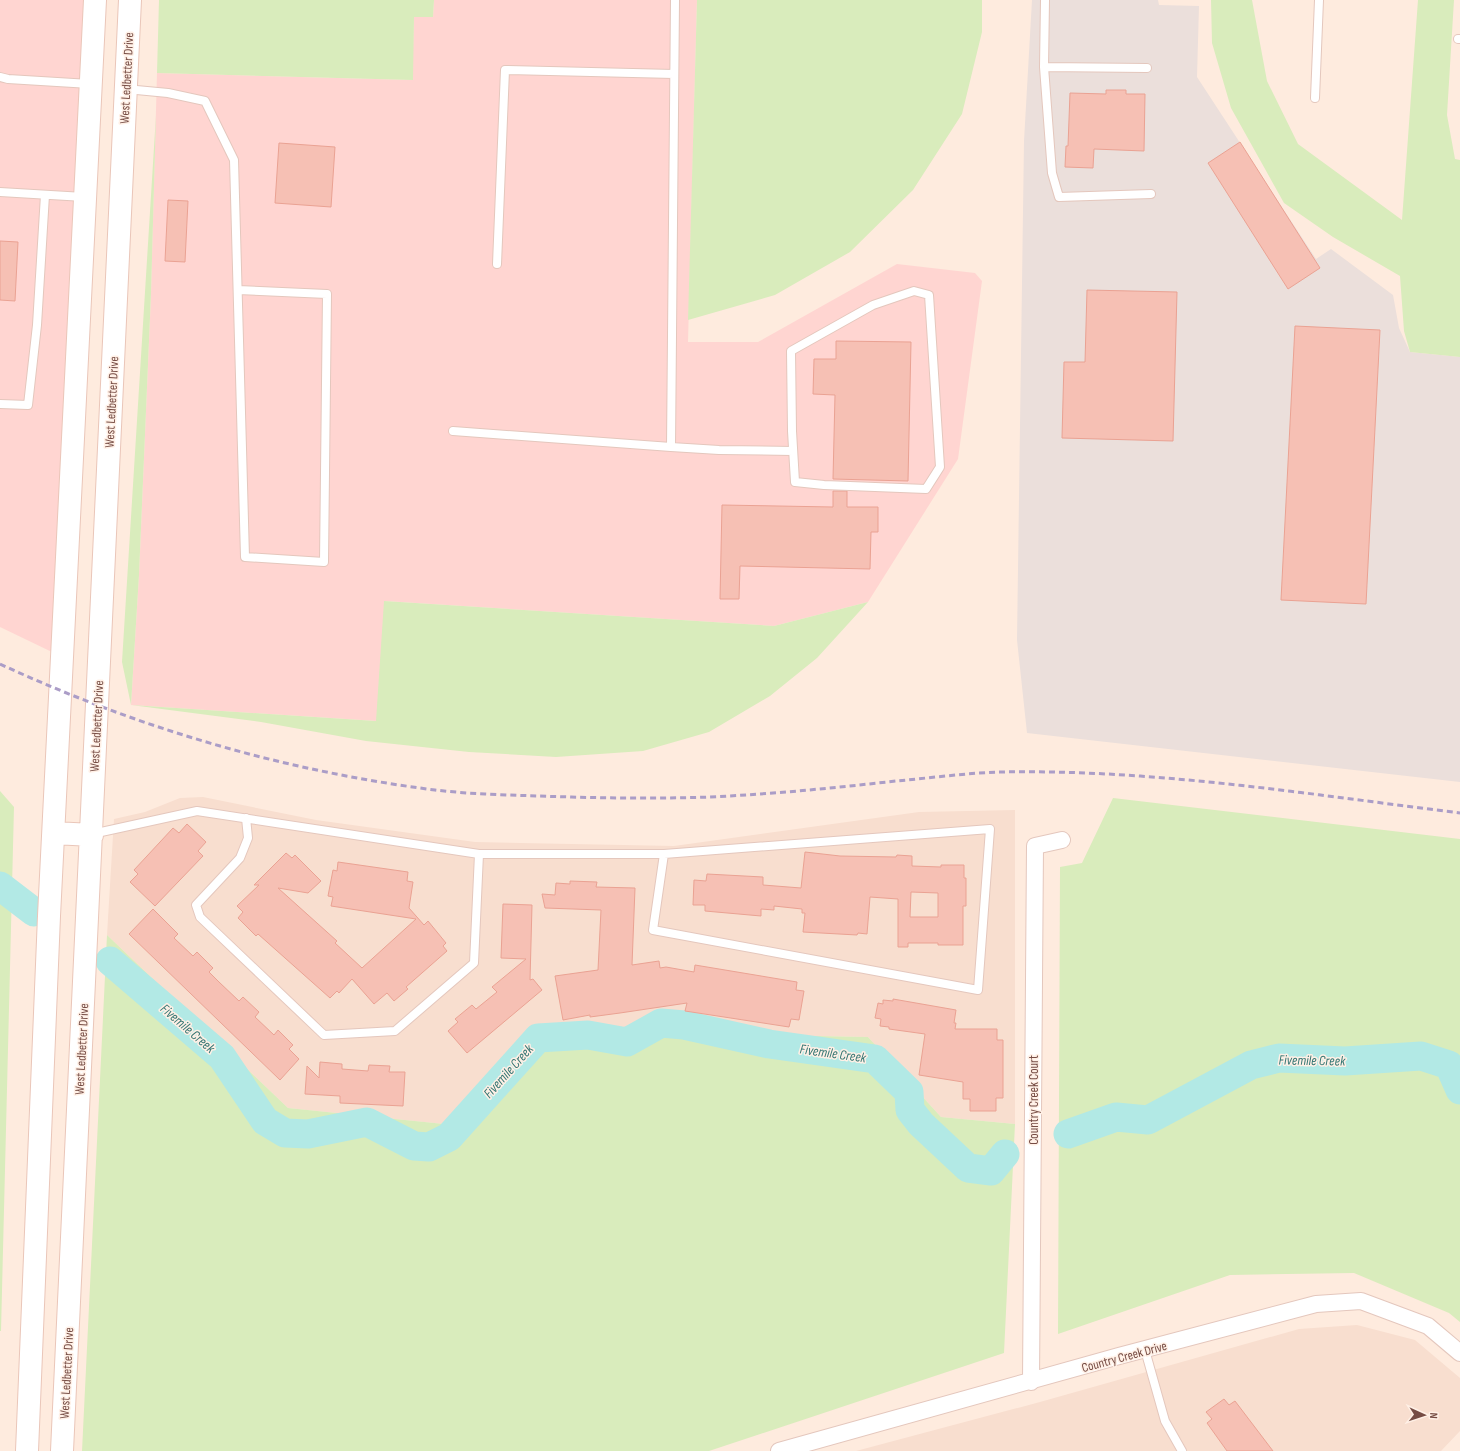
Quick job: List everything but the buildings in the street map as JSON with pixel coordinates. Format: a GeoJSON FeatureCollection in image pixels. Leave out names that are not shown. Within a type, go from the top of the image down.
{"type":"FeatureCollection","features":[{"type":"Feature","properties":{"kind":"main road"},"geometry":{"type":"LineString","coordinates":[[27,1451],[54,833],[95,0]]}},
{"type":"Feature","properties":{"kind":"main road","name":"West Ledbetter Drive"},"geometry":{"type":"LineString","coordinates":[[62,1451],[130,0]]}},
{"type":"Feature","properties":{"kind":"main road"},"geometry":{"type":"LineString","coordinates":[[91,84],[125,89]]}},
{"type":"Feature","properties":{"kind":"main road"},"geometry":{"type":"LineString","coordinates":[[54,833],[92,835]]}},
{"type":"Feature","properties":{"kind":"main road"},"geometry":{"type":"LineString","coordinates":[[29,1417],[64,1420]]}},
{"type":"Feature","properties":{"kind":"street","name":"Country Creek Court"},"geometry":{"type":"LineString","coordinates":[[1030,1382],[1035,846],[1062,840]]}},
{"type":"Feature","properties":{"kind":"street","name":"Country Creek Drive"},"geometry":{"type":"LineString","coordinates":[[779,1451],[1316,1304],[1361,1301],[1428,1326],[1460,1353]]}},
{"type":"Feature","properties":{"kind":"lane"},"geometry":{"type":"LineString","coordinates":[[671,447],[675,0]]}},
{"type":"Feature","properties":{"kind":"lane"},"geometry":{"type":"LineString","coordinates":[[1045,0],[1044,68],[1052,173],[1059,197],[1151,194]]}},
{"type":"Feature","properties":{"kind":"lane"},"geometry":{"type":"LineString","coordinates":[[1315,98],[1319,0]]}},
{"type":"Feature","properties":{"kind":"lane"},"geometry":{"type":"LineString","coordinates":[[1044,68],[1147,68]]}},
{"type":"Feature","properties":{"kind":"lane"},"geometry":{"type":"LineString","coordinates":[[497,264],[505,70],[674,74]]}},
{"type":"Feature","properties":{"kind":"lane"},"geometry":{"type":"LineString","coordinates":[[0,77],[8,79],[91,84]]}},
{"type":"Feature","properties":{"kind":"lane"},"geometry":{"type":"LineString","coordinates":[[125,89],[168,93],[205,101],[234,160],[245,557],[324,562],[328,294],[238,290]]}},
{"type":"Feature","properties":{"kind":"lane"},"geometry":{"type":"LineString","coordinates":[[0,192],[85,198]]}},
{"type":"Feature","properties":{"kind":"lane"},"geometry":{"type":"LineString","coordinates":[[0,404],[28,406],[37,325],[45,195]]}},
{"type":"Feature","properties":{"kind":"lane"},"geometry":{"type":"LineString","coordinates":[[914,291],[929,295],[940,467],[926,489],[824,485],[795,482],[793,451],[791,351],[873,305],[914,291]]}},
{"type":"Feature","properties":{"kind":"lane"},"geometry":{"type":"LineString","coordinates":[[453,431],[719,450],[793,451]]}},
{"type":"Feature","properties":{"kind":"lane"},"geometry":{"type":"LineString","coordinates":[[92,835],[197,810],[478,854],[664,854],[990,829],[978,990],[653,930],[664,854]]}},
{"type":"Feature","properties":{"kind":"lane"},"geometry":{"type":"LineString","coordinates":[[246,818],[248,838],[240,858],[196,905],[200,917],[324,1035],[395,1031],[474,963],[478,854]]}},
{"type":"Feature","properties":{"kind":"lane"},"geometry":{"type":"LineString","coordinates":[[1145,1350],[1165,1420],[1182,1451]]}},
{"type":"Feature","properties":{"kind":"shaded area"},"geometry":{"type":"Polygon","coordinates":[[[0,0],[88,0],[54,653],[0,627],[0,0]]]}},
{"type":"Feature","properties":{"kind":"shaded area"},"geometry":{"type":"Polygon","coordinates":[[[434,0],[697,0],[688,342],[758,342],[897,264],[975,273],[982,281],[958,459],[868,602],[774,626],[385,601],[377,721],[131,705],[139,575],[151,294],[157,73],[412,80],[414,16],[433,17],[434,0]]]}},
{"type":"Feature","properties":{"kind":"shaded area"},"geometry":{"type":"Polygon","coordinates":[[[1032,0],[1158,0],[1159,5],[1199,6],[1197,77],[1316,259],[1331,249],[1393,295],[1399,328],[1410,352],[1460,357],[1460,782],[1027,733],[1017,640],[1024,141],[1032,0]]]}},
{"type":"Feature","properties":{"kind":"shaded area"},"geometry":{"type":"Polygon","coordinates":[[[203,797],[316,820],[475,842],[674,846],[919,812],[1015,810],[1015,1124],[941,1117],[868,1037],[535,1031],[444,1124],[288,1108],[107,935],[114,819],[145,812],[180,798],[203,797]]]}},
{"type":"Feature","properties":{"kind":"shaded area"},"geometry":{"type":"Polygon","coordinates":[[[1357,1325],[1415,1340],[1460,1378],[1460,1431],[1441,1451],[856,1451],[1040,1402],[1299,1329],[1357,1325]]]}},
{"type":"Feature","properties":{"kind":"green space"},"geometry":{"type":"Polygon","coordinates":[[[159,0],[434,0],[433,17],[414,17],[413,80],[157,73],[159,0]]]}},
{"type":"Feature","properties":{"kind":"green space"},"geometry":{"type":"Polygon","coordinates":[[[697,0],[982,0],[982,32],[962,114],[913,190],[850,252],[775,295],[688,320],[697,0]]]}},
{"type":"Feature","properties":{"kind":"green space"},"geometry":{"type":"Polygon","coordinates":[[[1211,0],[1252,0],[1267,81],[1298,144],[1402,220],[1418,0],[1454,0],[1447,115],[1455,159],[1460,160],[1460,357],[1410,352],[1404,331],[1400,276],[1333,237],[1284,203],[1231,108],[1212,43],[1211,0]]]}},
{"type":"Feature","properties":{"kind":"green space"},"geometry":{"type":"Polygon","coordinates":[[[156,115],[151,294],[139,575],[131,705],[122,662],[156,115]]]}},
{"type":"Feature","properties":{"kind":"green space"},"geometry":{"type":"Polygon","coordinates":[[[384,601],[774,626],[868,602],[817,658],[770,696],[709,732],[643,751],[556,757],[469,752],[366,741],[261,722],[131,705],[376,721],[384,601]]]}},
{"type":"Feature","properties":{"kind":"green space"},"geometry":{"type":"Polygon","coordinates":[[[0,791],[14,807],[1,1331],[0,1331],[0,791]]]}},
{"type":"Feature","properties":{"kind":"green space"},"geometry":{"type":"Polygon","coordinates":[[[1113,798],[1460,839],[1460,1322],[1449,1313],[1354,1273],[1230,1275],[1058,1334],[1060,867],[1082,863],[1113,798]]]}},
{"type":"Feature","properties":{"kind":"green space"},"geometry":{"type":"Polygon","coordinates":[[[107,935],[288,1108],[444,1124],[535,1031],[868,1037],[941,1117],[1015,1124],[1004,1353],[709,1451],[82,1451],[107,935]]]}},
{"type":"Feature","properties":{"kind":"waterway","name":"Fivemile Creek"},"geometry":{"type":"LineString","coordinates":[[0,886],[34,912]]}},
{"type":"Feature","properties":{"kind":"waterway","name":"Fivemile Creek"},"geometry":{"type":"LineString","coordinates":[[110,961],[222,1057],[265,1121],[285,1133],[308,1134],[367,1122],[414,1146],[429,1147],[449,1137],[538,1038],[588,1035],[627,1042],[661,1023],[684,1025],[769,1044],[875,1059],[909,1092],[910,1110],[921,1124],[968,1168],[991,1171],[1005,1154]]}},
{"type":"Feature","properties":{"kind":"waterway","name":"Fivemile Creek"},"geometry":{"type":"LineString","coordinates":[[1068,1134],[1116,1117],[1148,1120],[1251,1065],[1279,1058],[1345,1061],[1421,1056],[1449,1065],[1460,1090]]}},
{"type":"Feature","properties":{"kind":"railway"},"geometry":{"type":"LineString","coordinates":[[0,664],[105,708],[158,727],[213,744],[267,759],[323,771],[379,782],[435,790],[500,795],[646,798],[710,797],[803,790],[974,773],[1058,772],[1115,774],[1230,784],[1460,813]]}}]}
